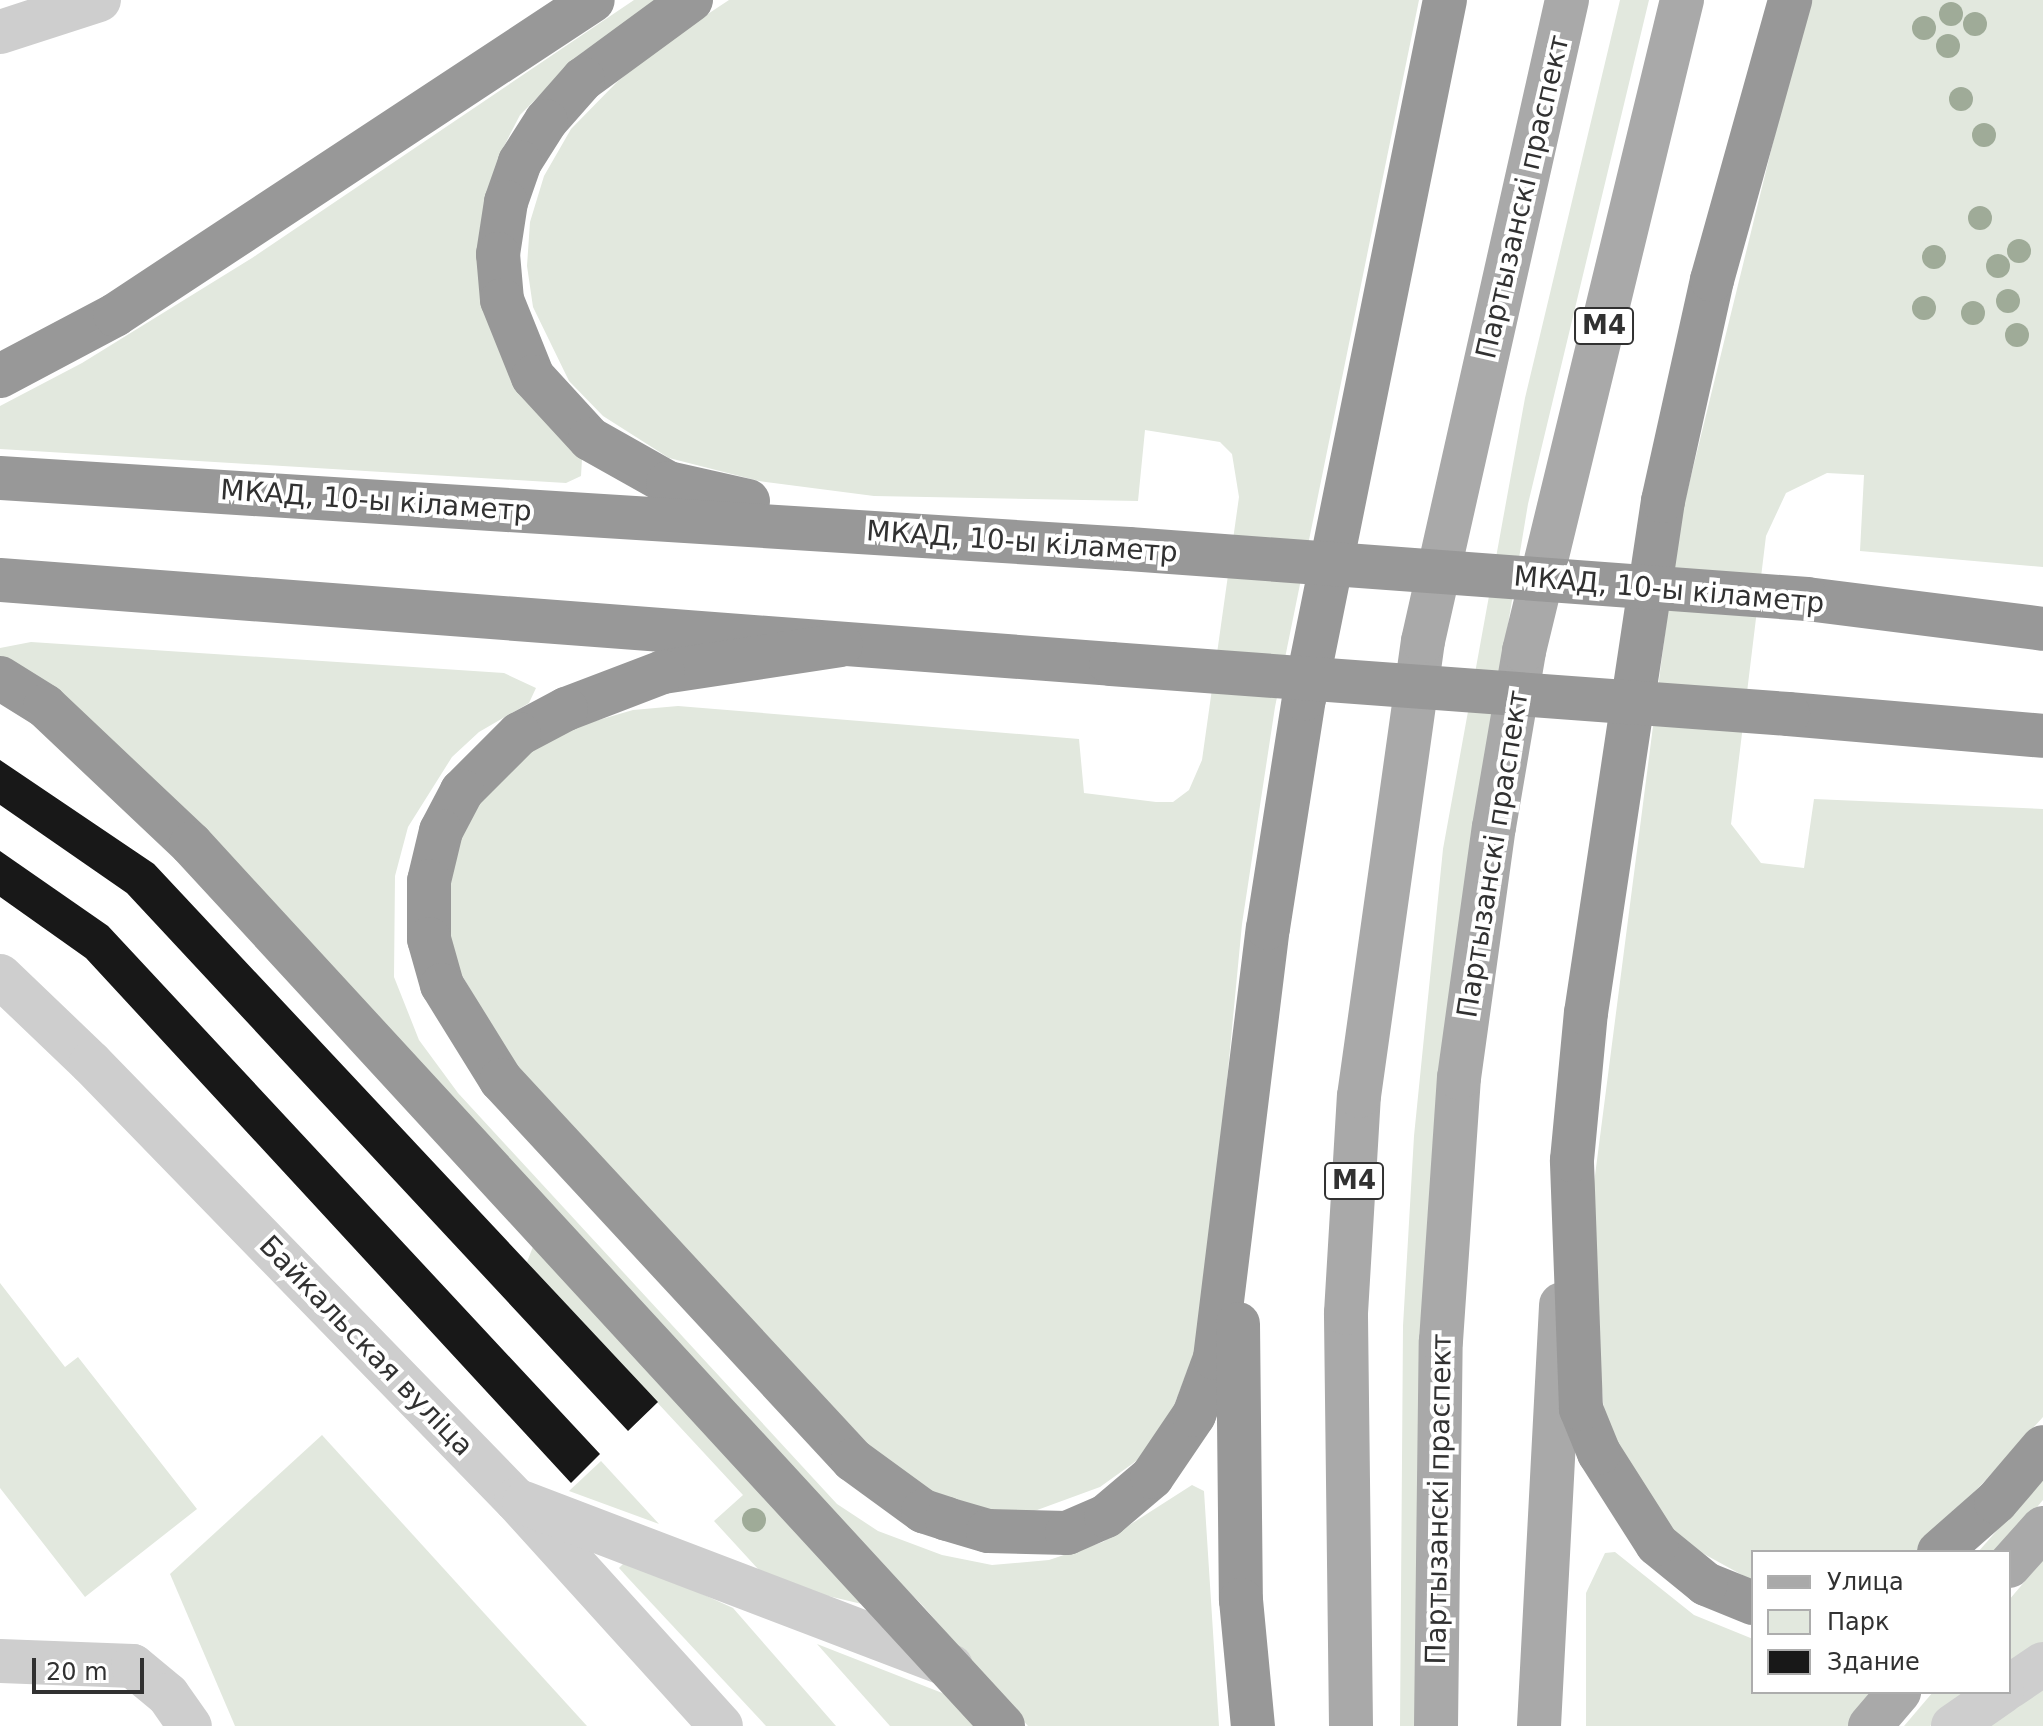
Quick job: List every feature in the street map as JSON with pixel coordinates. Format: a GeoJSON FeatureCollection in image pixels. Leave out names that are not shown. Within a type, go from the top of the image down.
{"type":"FeatureCollection","features":[{"type":"Feature","properties":{"kind":"highway"},"geometry":{"type":"LineString","coordinates":[[0,376],[115,315],[593,0]]}},
{"type":"Feature","properties":{"kind":"highway"},"geometry":{"type":"LineString","coordinates":[[691,0],[583,79],[546,121],[520,162],[506,202],[498,254],[502,300],[533,377],[590,439],[668,483],[722,498],[897,524],[1118,547]]}},
{"type":"Feature","properties":{"kind":"highway"},"geometry":{"type":"LineString","coordinates":[[841,645],[663,672],[566,709],[519,734],[462,791],[441,831],[429,881],[429,939],[442,985],[501,1080],[853,1460],[923,1511],[988,1531],[1067,1533],[1106,1516],[1152,1477],[1194,1415],[1215,1358],[1237,1209],[1268,928],[1304,699],[1445,0]]}},
{"type":"Feature","properties":{"kind":"highway"},"geometry":{"type":"LineString","coordinates":[[1405,204],[1452,0]]}},
{"type":"Feature","properties":{"kind":"highway"},"geometry":{"type":"LineString","coordinates":[[1751,1602],[1706,1584],[1657,1544],[1635,1515],[1587,1424],[1581,1409],[1575,1311],[1572,1160],[1586,1013],[1663,501],[1712,280],[1786,9]]}},
{"type":"Feature","properties":{"kind":"highway","name":"МКАД, 10-ы кіламетр"},"geometry":{"type":"LineString","coordinates":[[0,478],[1118,547],[1807,599],[2043,629]]}},
{"type":"Feature","properties":{"kind":"highway"},"geometry":{"type":"LineString","coordinates":[[0,580],[1788,714],[2043,736]]}},
{"type":"Feature","properties":{"kind":"highway"},"geometry":{"type":"LineString","coordinates":[[0,678],[45,706],[191,844],[1003,1726]]}},
{"type":"Feature","properties":{"kind":"highway"},"geometry":{"type":"LineString","coordinates":[[1943,728],[2043,757]]}},
{"type":"Feature","properties":{"kind":"highway"},"geometry":{"type":"LineString","coordinates":[[1237,1209],[1241,1600],[1253,1726]]}},
{"type":"Feature","properties":{"kind":"highway"},"geometry":{"type":"LineString","coordinates":[[1941,1550],[1996,1502],[2043,1447]]}},
{"type":"Feature","properties":{"kind":"main road","name":"Партызанскі праспект"},"geometry":{"type":"LineString","coordinates":[[1351,1726],[1346,1313],[1359,1096],[1423,641],[1567,0]]}},
{"type":"Feature","properties":{"kind":"main road","name":"Партызанскі праспект"},"geometry":{"type":"LineString","coordinates":[[1436,1726],[1434,1551],[1442,1325],[1459,1078],[1494,827],[1524,651],[1682,0]]}},
{"type":"Feature","properties":{"kind":"main road"},"geometry":{"type":"LineString","coordinates":[[1539,1726],[1549,1473],[1572,1160]]}},
{"type":"Feature","properties":{"kind":"main road"},"geometry":{"type":"LineString","coordinates":[[2011,1564],[2043,1528]]}},
{"type":"Feature","properties":{"kind":"main road"},"geometry":{"type":"LineString","coordinates":[[1870,1726],[1897,1694]]}},
{"type":"Feature","properties":{"kind":"street"},"geometry":{"type":"LineString","coordinates":[[0,32],[99,0]]}},
{"type":"Feature","properties":{"kind":"street","name":"Байкальская вуліца"},"geometry":{"type":"LineString","coordinates":[[0,976],[516,1500],[721,1726]]}},
{"type":"Feature","properties":{"kind":"street"},"geometry":{"type":"LineString","coordinates":[[516,1500],[951,1666]]}},
{"type":"Feature","properties":{"kind":"street"},"geometry":{"type":"LineString","coordinates":[[1,1662],[133,1666],[168,1695],[190,1726]]}},
{"type":"Feature","properties":{"kind":"street"},"geometry":{"type":"LineString","coordinates":[[2011,1686],[2043,1664]]}},
{"type":"Feature","properties":{"kind":"street"},"geometry":{"type":"LineString","coordinates":[[1953,1726],[1999,1694]]}},
{"type":"Feature","properties":{"kind":"green space"},"geometry":{"type":"Polygon","coordinates":[[[634,0],[662,0],[583,52],[520,115],[501,152],[480,229],[582,459],[581,476],[566,483],[0,449],[0,406],[82,363],[252,258],[634,0]]]}},
{"type":"Feature","properties":{"kind":"green space"},"geometry":{"type":"Polygon","coordinates":[[[729,0],[1419,0],[1275,707],[1242,924],[1203,1331],[1173,1408],[1139,1459],[1100,1487],[1029,1513],[1007,1517],[905,1482],[532,1096],[452,958],[445,892],[469,811],[513,760],[578,726],[633,710],[678,706],[1079,739],[1084,793],[1156,802],[1173,802],[1189,790],[1202,760],[1239,497],[1232,454],[1220,442],[1145,430],[1138,501],[874,496],[759,481],[669,458],[603,416],[569,381],[533,307],[527,266],[530,222],[544,176],[571,129],[617,82],[661,45],[729,0]]]}},
{"type":"Feature","properties":{"kind":"green space"},"geometry":{"type":"Polygon","coordinates":[[[1620,0],[1649,0],[1528,504],[1479,799],[1418,1726],[1400,1726],[1403,1326],[1414,1136],[1443,849],[1525,398],[1620,0]]]}},
{"type":"Feature","properties":{"kind":"green space"},"geometry":{"type":"Polygon","coordinates":[[[1808,0],[2043,0],[2043,567],[1860,551],[1864,475],[1827,473],[1786,493],[1766,536],[1731,824],[1761,863],[1804,868],[1814,799],[2043,809],[2043,1417],[1922,1550],[1751,1550],[1751,1580],[1675,1538],[1605,1427],[1589,1222],[1679,525],[1808,0]]]}},
{"type":"Feature","properties":{"kind":"green space"},"geometry":{"type":"Polygon","coordinates":[[[31,642],[504,673],[536,688],[529,703],[479,732],[452,757],[408,827],[395,876],[394,977],[419,1040],[458,1093],[837,1504],[878,1531],[942,1555],[992,1565],[1049,1560],[1103,1542],[1192,1485],[1204,1491],[1219,1726],[1028,1726],[923,1606],[0,670],[0,648],[31,642]]]}},
{"type":"Feature","properties":{"kind":"green space"},"geometry":{"type":"Polygon","coordinates":[[[538,1234],[870,1606],[770,1582],[714,1521],[743,1495],[527,1262],[538,1234]]]}},
{"type":"Feature","properties":{"kind":"green space"},"geometry":{"type":"Polygon","coordinates":[[[0,1283],[65,1367],[78,1357],[197,1509],[85,1597],[0,1488],[0,1283]]]}},
{"type":"Feature","properties":{"kind":"green space"},"geometry":{"type":"Polygon","coordinates":[[[322,1435],[587,1726],[235,1726],[170,1574],[322,1435]]]}},
{"type":"Feature","properties":{"kind":"green space"},"geometry":{"type":"Polygon","coordinates":[[[601,1461],[659,1524],[569,1491],[601,1461]]]}},
{"type":"Feature","properties":{"kind":"green space"},"geometry":{"type":"Polygon","coordinates":[[[2043,1478],[2043,1500],[2001,1550],[1980,1550],[2043,1478]]]}},
{"type":"Feature","properties":{"kind":"green space"},"geometry":{"type":"Polygon","coordinates":[[[1615,1552],[1694,1615],[1751,1638],[1751,1694],[1876,1694],[1849,1726],[1586,1726],[1586,1593],[1605,1553],[1615,1552]]]}},
{"type":"Feature","properties":{"kind":"green space"},"geometry":{"type":"Polygon","coordinates":[[[627,1560],[733,1608],[836,1726],[766,1726],[619,1568],[627,1560]]]}},
{"type":"Feature","properties":{"kind":"green space"},"geometry":{"type":"Polygon","coordinates":[[[2043,1560],[2043,1647],[2011,1670],[2011,1598],[2043,1560]]]}},
{"type":"Feature","properties":{"kind":"green space"},"geometry":{"type":"Polygon","coordinates":[[[817,1644],[973,1705],[991,1726],[890,1726],[817,1644]]]}},
{"type":"Feature","properties":{"kind":"green space"},"geometry":{"type":"Polygon","coordinates":[[[2043,1689],[2043,1726],[1987,1726],[2043,1689]]]}},
{"type":"Feature","properties":{"kind":"green space"},"geometry":{"type":"Polygon","coordinates":[[[1931,1694],[1976,1694],[1930,1726],[1904,1726],[1931,1694]]]}},
{"type":"Feature","properties":{"kind":"building"},"geometry":{"type":"Polygon","coordinates":[[[0,760],[154,864],[658,1402],[628,1431],[127,893],[0,805],[0,760]]]}},
{"type":"Feature","properties":{"kind":"building"},"geometry":{"type":"Polygon","coordinates":[[[0,851],[108,926],[600,1454],[571,1483],[86,958],[0,897],[0,851]]]}}]}
